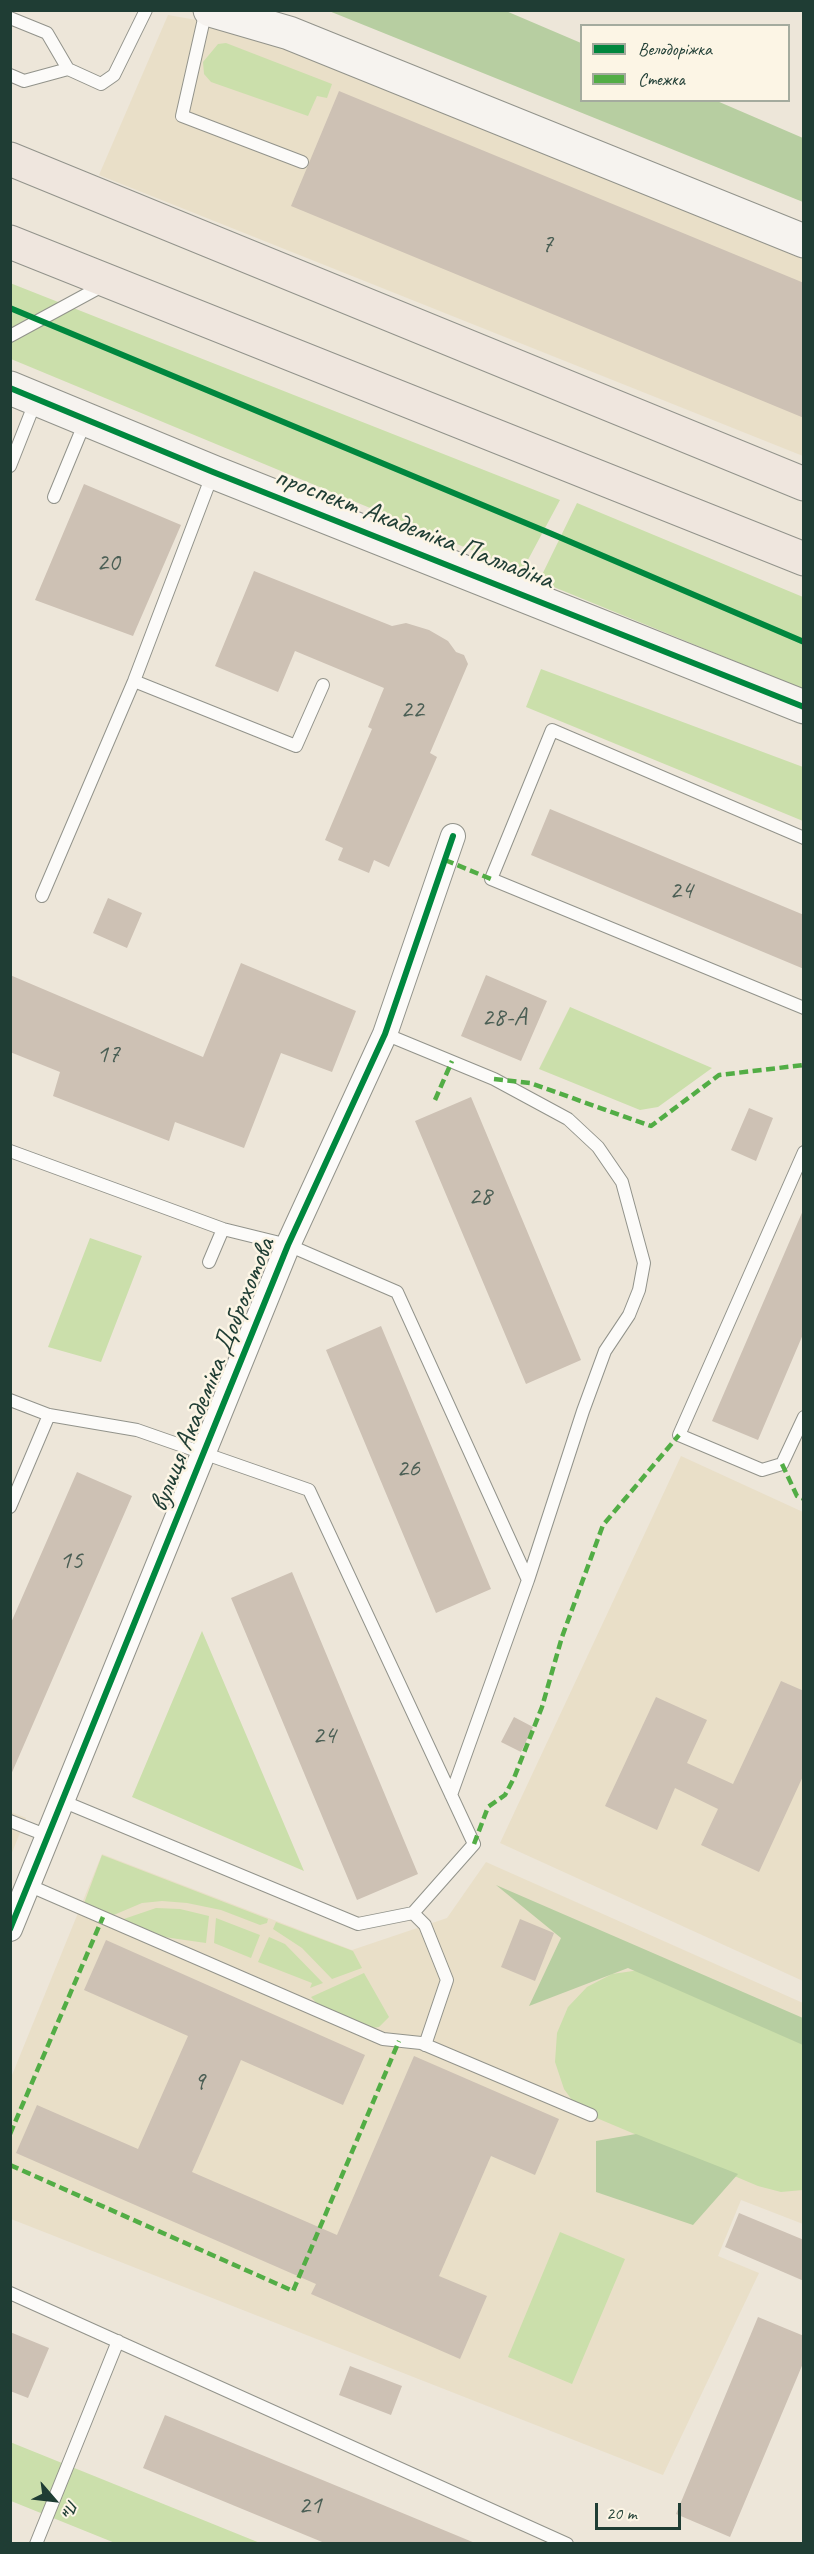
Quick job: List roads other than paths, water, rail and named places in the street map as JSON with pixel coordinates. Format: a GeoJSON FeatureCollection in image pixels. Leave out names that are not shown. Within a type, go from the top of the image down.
{"type":"FeatureCollection","features":[{"type":"Feature","properties":{"kind":"highway"},"geometry":{"type":"LineString","coordinates":[[10,159],[804,484]]}},
{"type":"Feature","properties":{"kind":"highway"},"geometry":{"type":"LineString","coordinates":[[10,242],[804,559]]}},
{"type":"Feature","properties":{"kind":"street"},"geometry":{"type":"LineString","coordinates":[[208,10],[256,16],[289,33],[804,241]]}},
{"type":"Feature","properties":{"kind":"street","name":"проспект Академіка Палладіна"},"geometry":{"type":"LineString","coordinates":[[24,394],[213,472],[804,707]]}},
{"type":"Feature","properties":{"kind":"street","name":"вулиця Академіка Доброхотова"},"geometry":{"type":"LineString","coordinates":[[10,1929],[288,1245],[385,1034],[453,836]]}},
{"type":"Feature","properties":{"kind":"lane"},"geometry":{"type":"LineString","coordinates":[[10,18],[47,33],[68,69],[101,84],[114,75],[146,10]]}},
{"type":"Feature","properties":{"kind":"lane"},"geometry":{"type":"LineString","coordinates":[[208,10],[182,116],[302,162]]}},
{"type":"Feature","properties":{"kind":"lane"},"geometry":{"type":"LineString","coordinates":[[10,75],[24,81],[68,69]]}},
{"type":"Feature","properties":{"kind":"lane"},"geometry":{"type":"LineString","coordinates":[[10,336],[111,281]]}},
{"type":"Feature","properties":{"kind":"lane"},"geometry":{"type":"LineString","coordinates":[[10,466],[24,394]]}},
{"type":"Feature","properties":{"kind":"lane"},"geometry":{"type":"LineString","coordinates":[[54,497],[86,421]]}},
{"type":"Feature","properties":{"kind":"lane"},"geometry":{"type":"LineString","coordinates":[[42,896],[134,681],[213,472]]}},
{"type":"Feature","properties":{"kind":"lane"},"geometry":{"type":"LineString","coordinates":[[134,681],[296,746],[323,685]]}},
{"type":"Feature","properties":{"kind":"lane"},"geometry":{"type":"LineString","coordinates":[[804,838],[552,729],[491,879],[804,1008]]}},
{"type":"Feature","properties":{"kind":"lane"},"geometry":{"type":"LineString","coordinates":[[385,1034],[494,1079],[568,1119],[598,1147],[622,1182],[637,1230],[644,1263],[639,1290],[629,1315],[602,1361],[583,1411],[528,1580],[451,1795]]}},
{"type":"Feature","properties":{"kind":"lane"},"geometry":{"type":"LineString","coordinates":[[10,1151],[223,1229],[288,1245],[397,1292],[528,1580]]}},
{"type":"Feature","properties":{"kind":"lane"},"geometry":{"type":"LineString","coordinates":[[804,1152],[679,1435],[762,1470],[782,1464],[804,1417]]}},
{"type":"Feature","properties":{"kind":"lane"},"geometry":{"type":"LineString","coordinates":[[209,1262],[223,1229]]}},
{"type":"Feature","properties":{"kind":"lane"},"geometry":{"type":"LineString","coordinates":[[10,1400],[49,1415],[139,1427],[203,1454],[309,1490],[474,1844],[413,1913],[358,1924],[62,1801]]}},
{"type":"Feature","properties":{"kind":"lane"},"geometry":{"type":"LineString","coordinates":[[10,1507],[49,1415]]}},
{"type":"Feature","properties":{"kind":"lane"},"geometry":{"type":"LineString","coordinates":[[10,1821],[48,1836]]}},
{"type":"Feature","properties":{"kind":"lane"},"geometry":{"type":"LineString","coordinates":[[28,1886],[383,2039],[425,2045],[591,2115]]}},
{"type":"Feature","properties":{"kind":"lane"},"geometry":{"type":"LineString","coordinates":[[413,1913],[424,1925],[447,1980],[425,2045]]}},
{"type":"Feature","properties":{"kind":"lane"},"geometry":{"type":"LineString","coordinates":[[10,2293],[567,2544]]}},
{"type":"Feature","properties":{"kind":"lane"},"geometry":{"type":"LineString","coordinates":[[36,2544],[118,2341]]}}]}
